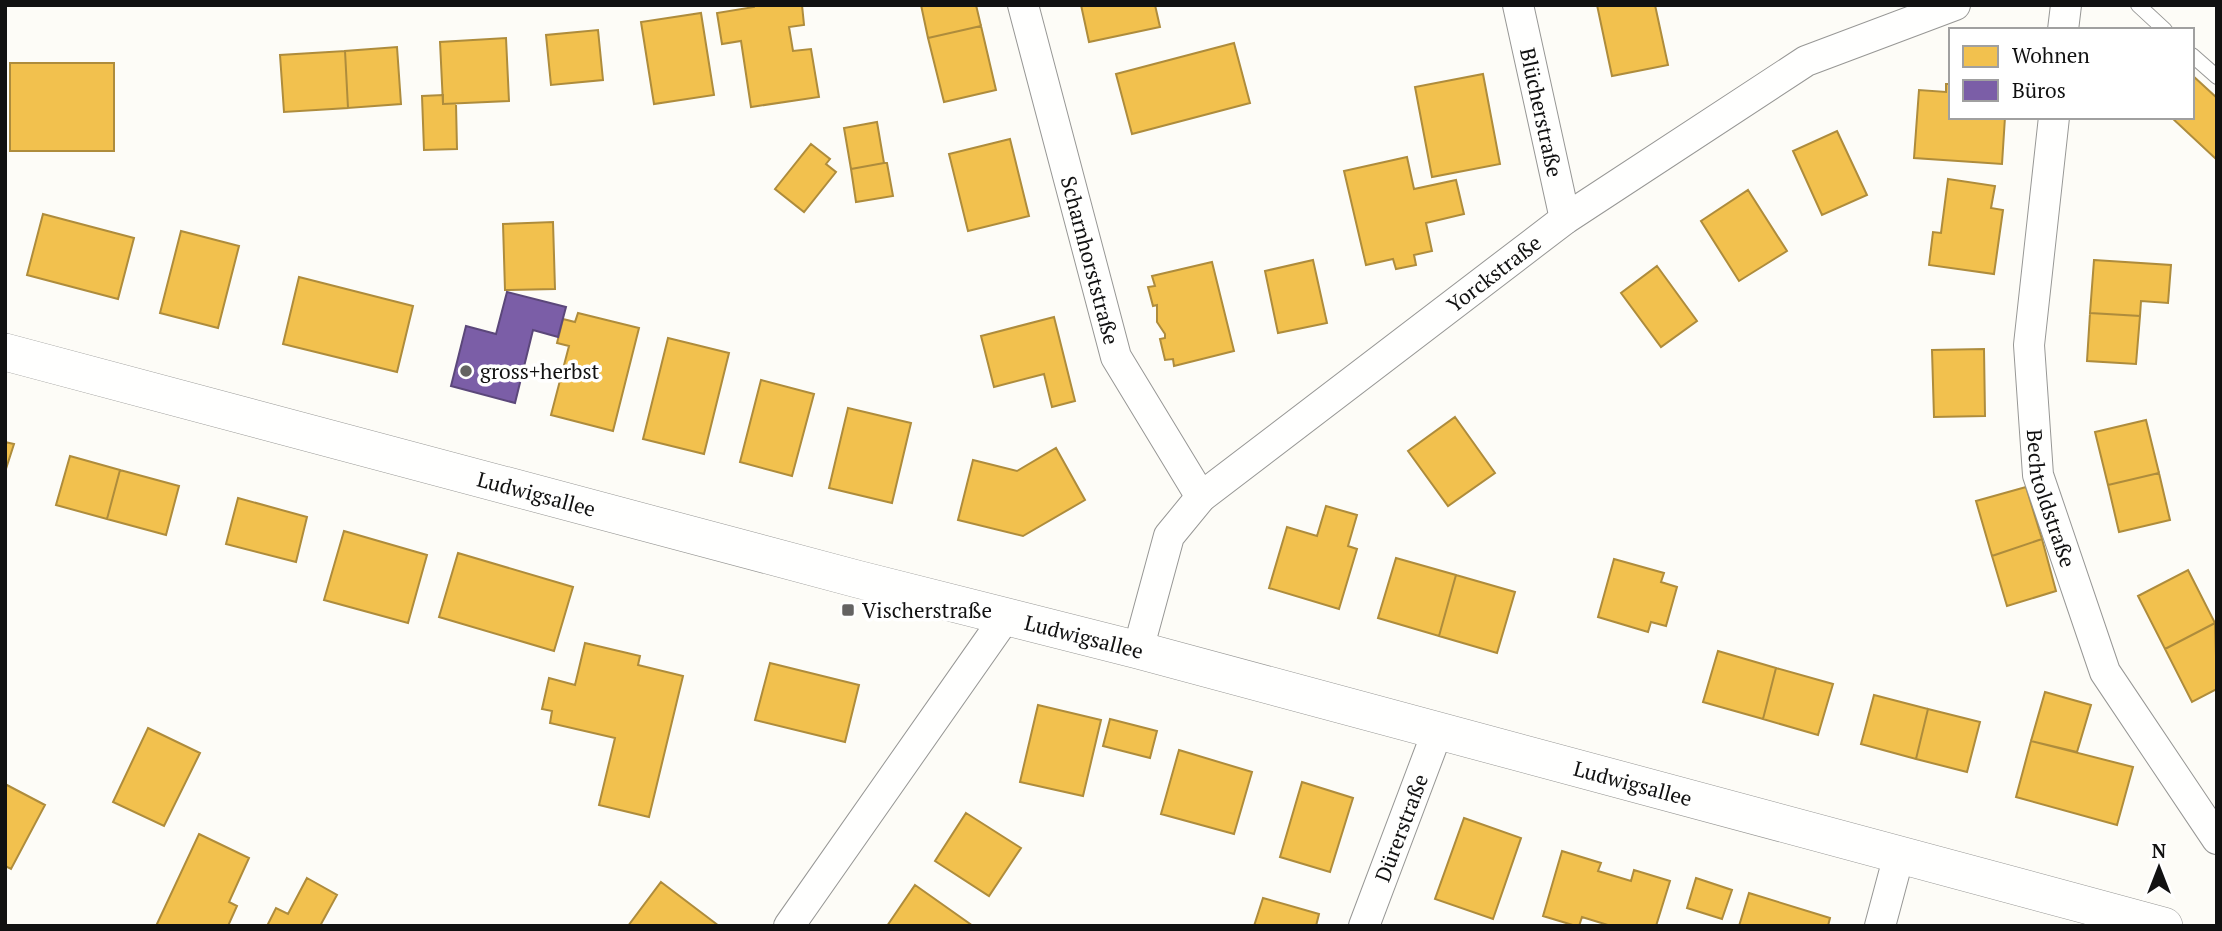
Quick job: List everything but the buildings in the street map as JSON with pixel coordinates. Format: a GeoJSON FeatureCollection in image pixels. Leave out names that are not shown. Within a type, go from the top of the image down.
{"type":"FeatureCollection","features":[{"type":"Feature","properties":{"kind":"street","name":"Scharnhorststraße"},"geometry":{"type":"LineString","coordinates":[[1023,5],[1116,357],[1201,497]]}},
{"type":"Feature","properties":{"kind":"street","name":"Blücherstraße"},"geometry":{"type":"LineString","coordinates":[[1518,5],[1565,219]]}},
{"type":"Feature","properties":{"kind":"street","name":"Yorckstraße"},"geometry":{"type":"LineString","coordinates":[[1138,650],[1170,537],[1201,497],[1565,219],[1806,61],[1955,5]]}},
{"type":"Feature","properties":{"kind":"street"},"geometry":{"type":"LineString","coordinates":[[2063,28],[2066,5]]}},
{"type":"Feature","properties":{"kind":"street","name":"Bechtoldstraße"},"geometry":{"type":"LineString","coordinates":[[2053,119],[2029,345],[2038,475],[2105,671],[2217,839]]}},
{"type":"Feature","properties":{"kind":"street","name":"Ludwigsallee"},"geometry":{"type":"LineString","coordinates":[[5,352],[857,579],[1007,615],[2164,926]]}},
{"type":"Feature","properties":{"kind":"street"},"geometry":{"type":"LineString","coordinates":[[789,926],[1007,615]]}},
{"type":"Feature","properties":{"kind":"street","name":"Dürerstraße"},"geometry":{"type":"LineString","coordinates":[[1364,926],[1438,730]]}},
{"type":"Feature","properties":{"kind":"street"},"geometry":{"type":"LineString","coordinates":[[1880,926],[1899,855]]}},
{"type":"Feature","properties":{"kind":"lane"},"geometry":{"type":"LineString","coordinates":[[2138,5],[2163,28]]}},
{"type":"Feature","properties":{"kind":"lane"},"geometry":{"type":"LineString","coordinates":[[2194,57],[2217,77]]}},
{"type":"Feature","properties":{"kind":"place","name":"gross+herbst"},"geometry":{"type":"Point","coordinates":[466,371]}},
{"type":"Feature","properties":{"kind":"place","name":"Vischerstraße"},"geometry":{"type":"Point","coordinates":[848,610]}}]}
